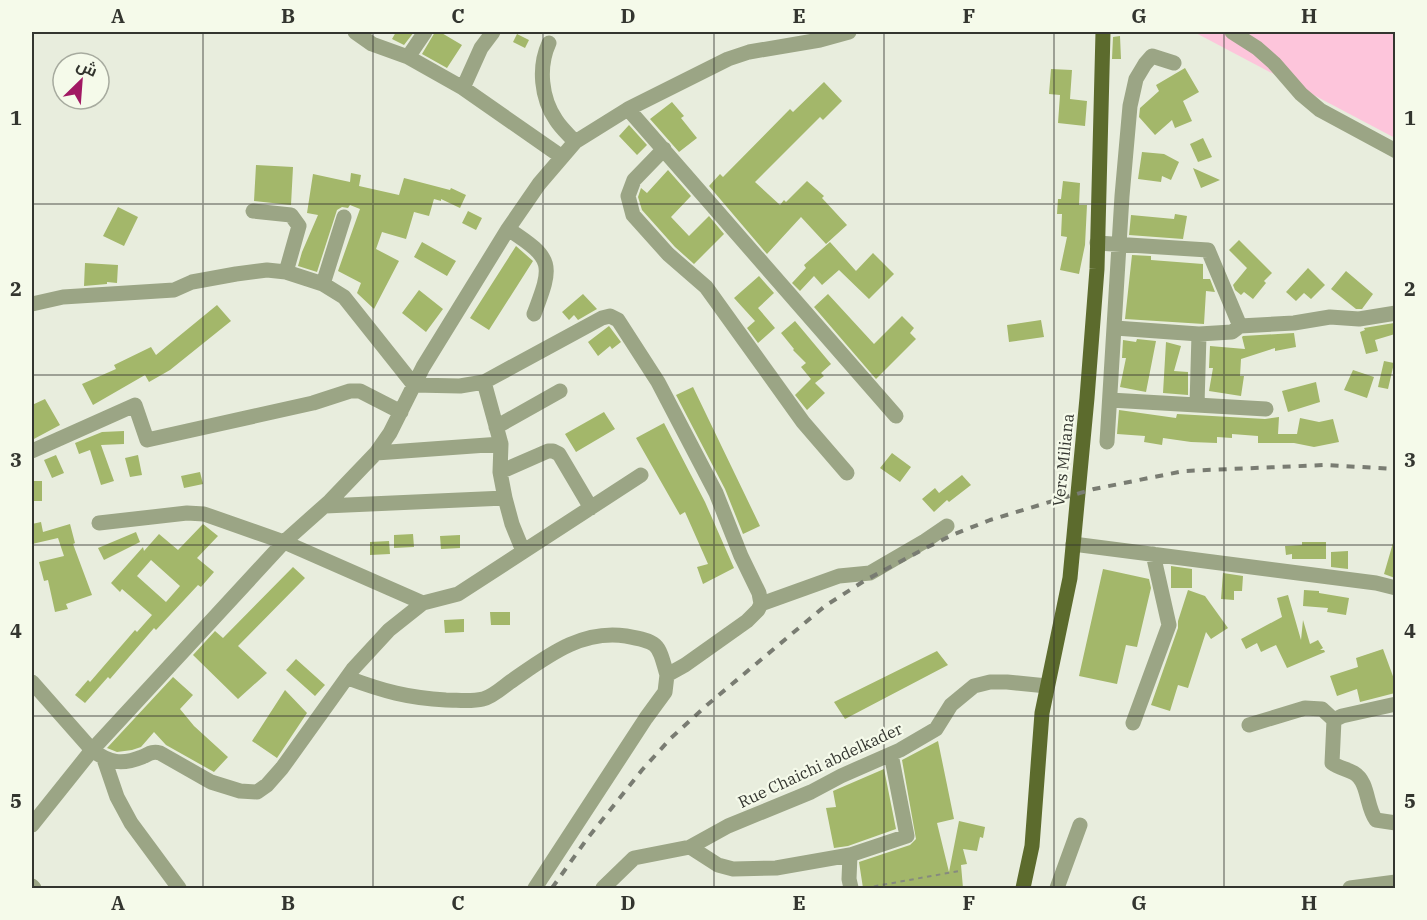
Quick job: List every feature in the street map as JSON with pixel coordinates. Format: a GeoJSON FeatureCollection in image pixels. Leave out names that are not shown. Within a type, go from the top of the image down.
{"type":"FeatureCollection","features":[{"type":"Feature","properties":{"kind":"main road","name":"Vers Miliana"},"geometry":{"type":"LineString","coordinates":[[1023,888],[1032,846],[1042,713],[1070,578],[1087,398],[1097,243],[1103,32]]}},
{"type":"Feature","properties":{"kind":"street"},"geometry":{"type":"LineString","coordinates":[[355,32],[372,44],[408,57],[463,88],[562,157]]}},
{"type":"Feature","properties":{"kind":"street"},"geometry":{"type":"LineString","coordinates":[[408,57],[424,32]]}},
{"type":"Feature","properties":{"kind":"street"},"geometry":{"type":"LineString","coordinates":[[463,88],[481,48],[493,32]]}},
{"type":"Feature","properties":{"kind":"street"},"geometry":{"type":"LineString","coordinates":[[32,825],[98,755],[284,542],[325,506],[376,453],[390,433],[414,385],[508,229],[540,184],[575,142],[628,109],[728,59],[749,52],[820,40],[849,32]]}},
{"type":"Feature","properties":{"kind":"street"},"geometry":{"type":"LineString","coordinates":[[1232,32],[1257,48],[1301,94],[1320,110],[1395,151]]}},
{"type":"Feature","properties":{"kind":"street"},"geometry":{"type":"LineString","coordinates":[[549,43],[542,58],[543,88],[555,119],[575,142]]}},
{"type":"Feature","properties":{"kind":"street"},"geometry":{"type":"LineString","coordinates":[[1107,442],[1130,106],[1136,80],[1152,56],[1174,63]]}},
{"type":"Feature","properties":{"kind":"street"},"geometry":{"type":"LineString","coordinates":[[628,109],[896,416]]}},
{"type":"Feature","properties":{"kind":"street"},"geometry":{"type":"LineString","coordinates":[[664,149],[634,180],[628,196],[633,215],[668,254],[706,287],[803,422],[847,473]]}},
{"type":"Feature","properties":{"kind":"street"},"geometry":{"type":"LineString","coordinates":[[253,211],[291,215],[295,218],[299,226],[286,272]]}},
{"type":"Feature","properties":{"kind":"street"},"geometry":{"type":"LineString","coordinates":[[323,284],[344,217]]}},
{"type":"Feature","properties":{"kind":"street"},"geometry":{"type":"LineString","coordinates":[[508,229],[534,246],[547,266],[547,281],[534,314]]}},
{"type":"Feature","properties":{"kind":"street"},"geometry":{"type":"LineString","coordinates":[[1097,243],[1208,250],[1240,326]]}},
{"type":"Feature","properties":{"kind":"street"},"geometry":{"type":"LineString","coordinates":[[32,304],[63,297],[174,290],[192,282],[267,270],[286,272],[323,284],[344,297],[414,385]]}},
{"type":"Feature","properties":{"kind":"street"},"geometry":{"type":"LineString","coordinates":[[1115,328],[1199,334],[1232,332],[1240,326],[1294,323],[1330,317],[1359,319],[1395,313]]}},
{"type":"Feature","properties":{"kind":"street"},"geometry":{"type":"LineString","coordinates":[[414,385],[460,386],[484,382],[602,318],[610,316],[618,320],[658,382],[716,493],[741,556],[759,593],[761,604]]}},
{"type":"Feature","properties":{"kind":"street"},"geometry":{"type":"LineString","coordinates":[[1197,405],[1199,334]]}},
{"type":"Feature","properties":{"kind":"street"},"geometry":{"type":"LineString","coordinates":[[484,382],[501,444],[500,472],[505,498],[523,551]]}},
{"type":"Feature","properties":{"kind":"street"},"geometry":{"type":"LineString","coordinates":[[32,452],[135,405],[147,440],[313,404],[350,391],[360,391],[401,412]]}},
{"type":"Feature","properties":{"kind":"street"},"geometry":{"type":"LineString","coordinates":[[496,427],[560,391]]}},
{"type":"Feature","properties":{"kind":"street"},"geometry":{"type":"LineString","coordinates":[[1110,400],[1266,409]]}},
{"type":"Feature","properties":{"kind":"street"},"geometry":{"type":"LineString","coordinates":[[376,453],[501,444]]}},
{"type":"Feature","properties":{"kind":"street"},"geometry":{"type":"LineString","coordinates":[[500,472],[553,450],[559,454],[591,508]]}},
{"type":"Feature","properties":{"kind":"street"},"geometry":{"type":"LineString","coordinates":[[98,755],[115,762],[132,760],[153,751],[210,782],[240,791],[257,792],[267,785],[282,768],[353,669],[389,630],[423,603],[458,594],[641,475]]}},
{"type":"Feature","properties":{"kind":"street"},"geometry":{"type":"LineString","coordinates":[[325,506],[505,498]]}},
{"type":"Feature","properties":{"kind":"street"},"geometry":{"type":"LineString","coordinates":[[99,523],[187,513],[204,514],[284,542],[423,603]]}},
{"type":"Feature","properties":{"kind":"street"},"geometry":{"type":"LineString","coordinates":[[668,675],[747,621],[761,604],[839,576],[870,573],[947,526]]}},
{"type":"Feature","properties":{"kind":"street"},"geometry":{"type":"LineString","coordinates":[[1073,544],[1388,584],[1395,588]]}},
{"type":"Feature","properties":{"kind":"street"},"geometry":{"type":"LineString","coordinates":[[1133,723],[1169,625],[1153,554]]}},
{"type":"Feature","properties":{"kind":"street"},"geometry":{"type":"LineString","coordinates":[[348,678],[385,692],[415,698],[469,701],[485,699],[550,654],[583,638],[612,634],[651,640],[660,650],[668,675],[665,692],[535,888]]}},
{"type":"Feature","properties":{"kind":"street"},"geometry":{"type":"LineString","coordinates":[[32,682],[98,755],[131,824],[179,888]]}},
{"type":"Feature","properties":{"kind":"street","name":"Rue Chaichi abdelkader"},"geometry":{"type":"LineString","coordinates":[[603,888],[634,858],[690,847],[728,826],[812,792],[841,776],[891,754],[936,729],[951,705],[974,686],[990,682],[1007,682],[1047,686]]}},
{"type":"Feature","properties":{"kind":"street"},"geometry":{"type":"LineString","coordinates":[[1334,720],[1342,716],[1395,704]]}},
{"type":"Feature","properties":{"kind":"street"},"geometry":{"type":"LineString","coordinates":[[1249,725],[1305,708],[1322,709],[1334,720]]}},
{"type":"Feature","properties":{"kind":"street"},"geometry":{"type":"LineString","coordinates":[[1334,720],[1332,763],[1355,773],[1362,781],[1376,820],[1395,823]]}},
{"type":"Feature","properties":{"kind":"street"},"geometry":{"type":"LineString","coordinates":[[690,847],[718,865],[733,869],[776,868],[850,855],[907,836],[891,754]]}},
{"type":"Feature","properties":{"kind":"street"},"geometry":{"type":"LineString","coordinates":[[1057,888],[1080,825]]}},
{"type":"Feature","properties":{"kind":"street"},"geometry":{"type":"LineString","coordinates":[[850,855],[851,888]]}},
{"type":"Feature","properties":{"kind":"street"},"geometry":{"type":"LineString","coordinates":[[1350,888],[1395,882]]}},
{"type":"Feature","properties":{"kind":"path"},"geometry":{"type":"LineString","coordinates":[[863,888],[959,871]]}},
{"type":"Feature","properties":{"kind":"shaded area"},"geometry":{"type":"Polygon","coordinates":[[[1194,32],[1395,32],[1395,138],[1194,32]]]}},
{"type":"Feature","properties":{"kind":"building"},"geometry":{"type":"Polygon","coordinates":[[[396,32],[414,32],[404,45],[392,39],[396,32]]]}},
{"type":"Feature","properties":{"kind":"building"},"geometry":{"type":"Polygon","coordinates":[[[435,32],[440,32],[462,45],[447,68],[422,54],[435,32]]]}},
{"type":"Feature","properties":{"kind":"building"},"geometry":{"type":"Polygon","coordinates":[[[517,34],[529,40],[525,48],[513,42],[517,34]]]}},
{"type":"Feature","properties":{"kind":"building"},"geometry":{"type":"Polygon","coordinates":[[[1120,36],[1121,59],[1112,59],[1113,37],[1120,36]]]}},
{"type":"Feature","properties":{"kind":"building"},"geometry":{"type":"Polygon","coordinates":[[[1185,68],[1199,92],[1183,101],[1192,121],[1175,128],[1172,120],[1155,135],[1139,117],[1140,108],[1159,91],[1156,85],[1185,68]]]}},
{"type":"Feature","properties":{"kind":"building"},"geometry":{"type":"Polygon","coordinates":[[[1051,69],[1072,70],[1070,99],[1087,101],[1085,126],[1058,123],[1060,95],[1049,94],[1051,69]]]}},
{"type":"Feature","properties":{"kind":"building"},"geometry":{"type":"Polygon","coordinates":[[[824,82],[842,101],[823,120],[820,117],[755,182],[780,205],[807,181],[824,196],[822,198],[847,225],[826,244],[801,217],[767,254],[709,186],[720,174],[723,177],[790,109],[793,112],[824,82]]]}},
{"type":"Feature","properties":{"kind":"building"},"geometry":{"type":"Polygon","coordinates":[[[672,102],[684,116],[681,118],[697,138],[679,152],[650,119],[672,102]]]}},
{"type":"Feature","properties":{"kind":"building"},"geometry":{"type":"Polygon","coordinates":[[[629,125],[647,145],[637,155],[619,136],[629,125]]]}},
{"type":"Feature","properties":{"kind":"building"},"geometry":{"type":"Polygon","coordinates":[[[1203,138],[1212,157],[1198,162],[1190,144],[1203,138]]]}},
{"type":"Feature","properties":{"kind":"building"},"geometry":{"type":"Polygon","coordinates":[[[1142,152],[1164,154],[1179,162],[1171,180],[1162,176],[1161,182],[1138,179],[1142,152]]]}},
{"type":"Feature","properties":{"kind":"building"},"geometry":{"type":"Polygon","coordinates":[[[256,165],[293,167],[291,205],[254,201],[256,165]]]}},
{"type":"Feature","properties":{"kind":"building"},"geometry":{"type":"Polygon","coordinates":[[[1193,168],[1220,180],[1201,188],[1193,168]]]}},
{"type":"Feature","properties":{"kind":"building"},"geometry":{"type":"Polygon","coordinates":[[[668,170],[691,196],[671,217],[689,236],[709,216],[724,234],[694,264],[675,247],[642,210],[638,197],[641,188],[647,193],[668,170]]]}},
{"type":"Feature","properties":{"kind":"building"},"geometry":{"type":"Polygon","coordinates":[[[351,173],[361,175],[359,186],[399,195],[404,178],[450,190],[451,188],[466,195],[460,208],[441,199],[441,201],[434,199],[429,216],[414,212],[406,239],[382,232],[376,249],[399,261],[374,309],[357,293],[361,283],[338,271],[360,209],[350,205],[348,208],[342,207],[337,210],[317,272],[298,266],[318,215],[307,213],[313,174],[350,182],[351,173]]]}},
{"type":"Feature","properties":{"kind":"building"},"geometry":{"type":"Polygon","coordinates":[[[1063,181],[1080,183],[1079,205],[1087,205],[1085,245],[1079,274],[1060,270],[1067,237],[1061,236],[1062,214],[1057,214],[1063,181]]]}},
{"type":"Feature","properties":{"kind":"building"},"geometry":{"type":"Polygon","coordinates":[[[118,207],[138,217],[124,246],[103,236],[118,207]]]}},
{"type":"Feature","properties":{"kind":"building"},"geometry":{"type":"Polygon","coordinates":[[[468,211],[482,218],[476,230],[462,223],[468,211]]]}},
{"type":"Feature","properties":{"kind":"building"},"geometry":{"type":"Polygon","coordinates":[[[1175,214],[1187,216],[1183,239],[1129,235],[1131,215],[1174,219],[1175,214]]]}},
{"type":"Feature","properties":{"kind":"building"},"geometry":{"type":"Polygon","coordinates":[[[1239,240],[1272,273],[1253,299],[1244,292],[1241,295],[1233,285],[1247,268],[1229,250],[1239,240]]]}},
{"type":"Feature","properties":{"kind":"building"},"geometry":{"type":"Polygon","coordinates":[[[422,242],[456,261],[447,276],[414,257],[422,242]]]}},
{"type":"Feature","properties":{"kind":"building"},"geometry":{"type":"Polygon","coordinates":[[[830,242],[856,271],[873,253],[894,274],[869,299],[839,270],[822,285],[814,276],[800,291],[792,283],[806,268],[804,265],[830,242]]]}},
{"type":"Feature","properties":{"kind":"building"},"geometry":{"type":"Polygon","coordinates":[[[516,246],[533,261],[489,330],[470,318],[516,246]]]}},
{"type":"Feature","properties":{"kind":"building"},"geometry":{"type":"Polygon","coordinates":[[[1132,255],[1151,256],[1151,260],[1203,264],[1203,279],[1210,279],[1215,292],[1206,291],[1204,324],[1125,319],[1132,255]]]}},
{"type":"Feature","properties":{"kind":"building"},"geometry":{"type":"Polygon","coordinates":[[[85,263],[118,265],[117,283],[107,282],[107,284],[84,286],[85,263]]]}},
{"type":"Feature","properties":{"kind":"building"},"geometry":{"type":"Polygon","coordinates":[[[1308,268],[1325,285],[1311,299],[1304,293],[1296,301],[1286,292],[1308,268]]]}},
{"type":"Feature","properties":{"kind":"building"},"geometry":{"type":"Polygon","coordinates":[[[1346,271],[1373,294],[1362,309],[1356,309],[1331,289],[1346,271]]]}},
{"type":"Feature","properties":{"kind":"building"},"geometry":{"type":"Polygon","coordinates":[[[759,276],[774,293],[758,308],[775,328],[758,343],[747,328],[755,321],[734,298],[759,276]]]}},
{"type":"Feature","properties":{"kind":"building"},"geometry":{"type":"Polygon","coordinates":[[[419,290],[443,309],[426,332],[402,313],[419,290]]]}},
{"type":"Feature","properties":{"kind":"building"},"geometry":{"type":"Polygon","coordinates":[[[583,294],[597,309],[578,320],[574,315],[569,320],[562,312],[583,294]]]}},
{"type":"Feature","properties":{"kind":"building"},"geometry":{"type":"Polygon","coordinates":[[[828,294],[874,344],[902,316],[914,328],[910,333],[916,339],[876,379],[814,307],[828,294]]]}},
{"type":"Feature","properties":{"kind":"building"},"geometry":{"type":"Polygon","coordinates":[[[217,305],[231,321],[170,370],[149,382],[145,375],[93,405],[82,384],[116,369],[114,365],[151,347],[156,355],[217,305]]]}},
{"type":"Feature","properties":{"kind":"building"},"geometry":{"type":"Polygon","coordinates":[[[1041,320],[1044,337],[1009,342],[1007,325],[1041,320]]]}},
{"type":"Feature","properties":{"kind":"building"},"geometry":{"type":"Polygon","coordinates":[[[795,321],[831,364],[821,373],[824,376],[815,383],[825,393],[807,410],[795,395],[811,379],[801,367],[806,363],[781,333],[795,321]]]}},
{"type":"Feature","properties":{"kind":"building"},"geometry":{"type":"Polygon","coordinates":[[[1394,323],[1395,334],[1375,340],[1378,351],[1366,354],[1360,332],[1365,330],[1364,328],[1394,323]]]}},
{"type":"Feature","properties":{"kind":"building"},"geometry":{"type":"Polygon","coordinates":[[[609,326],[621,342],[612,349],[610,346],[598,356],[588,342],[609,326]]]}},
{"type":"Feature","properties":{"kind":"building"},"geometry":{"type":"Polygon","coordinates":[[[1294,333],[1296,347],[1275,351],[1275,348],[1241,359],[1240,376],[1244,376],[1241,396],[1209,391],[1213,368],[1209,368],[1210,346],[1245,349],[1243,336],[1294,333]]]}},
{"type":"Feature","properties":{"kind":"building"},"geometry":{"type":"Polygon","coordinates":[[[1137,339],[1156,341],[1146,392],[1120,387],[1126,358],[1122,358],[1123,340],[1136,342],[1137,339]]]}},
{"type":"Feature","properties":{"kind":"building"},"geometry":{"type":"Polygon","coordinates":[[[1166,342],[1181,346],[1174,371],[1188,372],[1188,395],[1163,393],[1166,342]]]}},
{"type":"Feature","properties":{"kind":"building"},"geometry":{"type":"Polygon","coordinates":[[[1384,361],[1394,363],[1388,389],[1378,387],[1384,361]]]}},
{"type":"Feature","properties":{"kind":"building"},"geometry":{"type":"Polygon","coordinates":[[[1353,370],[1374,377],[1367,398],[1344,390],[1353,370]]]}},
{"type":"Feature","properties":{"kind":"building"},"geometry":{"type":"Polygon","coordinates":[[[1316,382],[1320,402],[1288,412],[1282,391],[1316,382]]]}},
{"type":"Feature","properties":{"kind":"building"},"geometry":{"type":"Polygon","coordinates":[[[693,387],[760,526],[743,534],[725,489],[676,395],[693,387]]]}},
{"type":"Feature","properties":{"kind":"building"},"geometry":{"type":"Polygon","coordinates":[[[45,399],[60,425],[32,440],[32,405],[45,399]]]}},
{"type":"Feature","properties":{"kind":"building"},"geometry":{"type":"Polygon","coordinates":[[[1119,410],[1176,418],[1177,414],[1265,419],[1279,417],[1278,434],[1297,434],[1300,418],[1319,422],[1333,419],[1339,442],[1314,447],[1294,443],[1258,443],[1258,436],[1232,434],[1232,438],[1217,437],[1217,443],[1163,438],[1162,445],[1144,442],[1145,436],[1117,434],[1119,410]]]}},
{"type":"Feature","properties":{"kind":"building"},"geometry":{"type":"Polygon","coordinates":[[[604,412],[615,429],[576,452],[565,434],[604,412]]]}},
{"type":"Feature","properties":{"kind":"building"},"geometry":{"type":"Polygon","coordinates":[[[664,423],[705,502],[734,568],[703,584],[697,567],[708,564],[685,512],[680,515],[636,438],[664,423]]]}},
{"type":"Feature","properties":{"kind":"building"},"geometry":{"type":"Polygon","coordinates":[[[124,431],[124,444],[101,445],[114,481],[101,485],[90,450],[79,454],[75,443],[102,432],[124,431]]]}},
{"type":"Feature","properties":{"kind":"building"},"geometry":{"type":"Polygon","coordinates":[[[892,453],[911,467],[900,482],[880,468],[892,453]]]}},
{"type":"Feature","properties":{"kind":"building"},"geometry":{"type":"Polygon","coordinates":[[[56,455],[64,473],[52,478],[44,460],[56,455]]]}},
{"type":"Feature","properties":{"kind":"building"},"geometry":{"type":"Polygon","coordinates":[[[138,455],[142,475],[130,477],[125,458],[138,455]]]}},
{"type":"Feature","properties":{"kind":"building"},"geometry":{"type":"Polygon","coordinates":[[[200,472],[203,484],[184,488],[181,476],[200,472]]]}},
{"type":"Feature","properties":{"kind":"building"},"geometry":{"type":"Polygon","coordinates":[[[962,475],[971,485],[949,502],[947,500],[934,512],[922,499],[935,488],[939,493],[962,475]]]}},
{"type":"Feature","properties":{"kind":"building"},"geometry":{"type":"Polygon","coordinates":[[[32,481],[42,481],[42,501],[32,501],[32,481]]]}},
{"type":"Feature","properties":{"kind":"building"},"geometry":{"type":"Polygon","coordinates":[[[41,522],[43,532],[70,524],[75,543],[73,544],[92,595],[66,604],[68,609],[55,612],[48,580],[44,581],[39,562],[64,556],[58,538],[32,544],[32,524],[41,522]]]}},
{"type":"Feature","properties":{"kind":"building"},"geometry":{"type":"Polygon","coordinates":[[[203,524],[218,536],[197,558],[214,572],[201,587],[198,585],[156,630],[154,628],[110,679],[108,677],[85,703],[75,695],[88,680],[90,682],[135,630],[137,632],[152,615],[122,589],[120,592],[111,583],[143,547],[144,551],[159,534],[178,550],[203,524]],[[151,560],[137,576],[166,602],[180,586],[151,560]]]}},
{"type":"Feature","properties":{"kind":"building"},"geometry":{"type":"Polygon","coordinates":[[[136,532],[140,542],[104,560],[98,548],[136,532]]]}},
{"type":"Feature","properties":{"kind":"building"},"geometry":{"type":"Polygon","coordinates":[[[413,534],[414,547],[394,548],[394,535],[413,534]]]}},
{"type":"Feature","properties":{"kind":"building"},"geometry":{"type":"Polygon","coordinates":[[[460,535],[460,548],[441,549],[440,536],[460,535]]]}},
{"type":"Feature","properties":{"kind":"building"},"geometry":{"type":"Polygon","coordinates":[[[389,541],[390,554],[370,555],[370,542],[389,541]]]}},
{"type":"Feature","properties":{"kind":"building"},"geometry":{"type":"Polygon","coordinates":[[[1302,542],[1326,542],[1326,559],[1292,559],[1292,554],[1286,555],[1285,546],[1302,545],[1302,542]]]}},
{"type":"Feature","properties":{"kind":"building"},"geometry":{"type":"Polygon","coordinates":[[[1393,543],[1395,544],[1395,578],[1384,574],[1393,543]]]}},
{"type":"Feature","properties":{"kind":"building"},"geometry":{"type":"Polygon","coordinates":[[[1348,551],[1348,569],[1331,567],[1331,552],[1348,551]]]}},
{"type":"Feature","properties":{"kind":"building"},"geometry":{"type":"Polygon","coordinates":[[[1171,566],[1192,569],[1192,588],[1171,588],[1171,566]]]}},
{"type":"Feature","properties":{"kind":"building"},"geometry":{"type":"Polygon","coordinates":[[[293,567],[305,578],[238,646],[267,673],[238,699],[193,655],[215,631],[223,638],[293,567]]]}},
{"type":"Feature","properties":{"kind":"building"},"geometry":{"type":"Polygon","coordinates":[[[1103,569],[1149,579],[1151,588],[1137,647],[1126,645],[1117,684],[1079,676],[1103,569]]]}},
{"type":"Feature","properties":{"kind":"building"},"geometry":{"type":"Polygon","coordinates":[[[1223,573],[1243,576],[1242,591],[1234,591],[1234,600],[1221,599],[1223,573]]]}},
{"type":"Feature","properties":{"kind":"building"},"geometry":{"type":"Polygon","coordinates":[[[1188,590],[1205,596],[1228,628],[1211,639],[1206,632],[1188,688],[1178,685],[1170,711],[1151,705],[1178,628],[1188,590]]]}},
{"type":"Feature","properties":{"kind":"building"},"geometry":{"type":"Polygon","coordinates":[[[1304,590],[1349,598],[1346,615],[1327,612],[1328,608],[1303,606],[1304,590]]]}},
{"type":"Feature","properties":{"kind":"building"},"geometry":{"type":"Polygon","coordinates":[[[1288,595],[1301,640],[1303,620],[1310,644],[1318,640],[1323,648],[1320,650],[1325,652],[1287,668],[1276,645],[1261,652],[1257,643],[1246,649],[1241,639],[1282,617],[1277,598],[1288,595]]]}},
{"type":"Feature","properties":{"kind":"building"},"geometry":{"type":"Polygon","coordinates":[[[490,612],[510,612],[510,625],[491,625],[490,612]]]}},
{"type":"Feature","properties":{"kind":"building"},"geometry":{"type":"Polygon","coordinates":[[[464,619],[464,632],[445,633],[444,620],[464,619]]]}},
{"type":"Feature","properties":{"kind":"building"},"geometry":{"type":"Polygon","coordinates":[[[1383,649],[1394,679],[1395,693],[1360,702],[1357,689],[1337,696],[1330,676],[1358,667],[1356,658],[1383,649]]]}},
{"type":"Feature","properties":{"kind":"building"},"geometry":{"type":"Polygon","coordinates":[[[937,651],[948,665],[845,719],[834,702],[937,651]]]}},
{"type":"Feature","properties":{"kind":"building"},"geometry":{"type":"Polygon","coordinates":[[[296,659],[325,685],[315,696],[286,670],[296,659]]]}},
{"type":"Feature","properties":{"kind":"building"},"geometry":{"type":"Polygon","coordinates":[[[173,677],[193,695],[180,709],[194,726],[228,757],[214,772],[166,745],[154,732],[141,747],[117,752],[107,748],[173,677]]]}},
{"type":"Feature","properties":{"kind":"building"},"geometry":{"type":"Polygon","coordinates":[[[285,690],[307,713],[277,758],[252,741],[285,690]]]}},
{"type":"Feature","properties":{"kind":"building"},"geometry":{"type":"Polygon","coordinates":[[[938,741],[954,819],[937,823],[949,872],[959,821],[985,827],[977,851],[963,849],[967,864],[961,865],[963,888],[863,888],[859,862],[910,845],[916,839],[902,760],[938,741]]]}},
{"type":"Feature","properties":{"kind":"building"},"geometry":{"type":"Polygon","coordinates":[[[884,769],[896,829],[848,846],[834,848],[826,808],[836,807],[833,791],[884,769]]]}},
{"type":"Feature","properties":{"kind":"railway"},"geometry":{"type":"LineString","coordinates":[[552,888],[587,839],[642,770],[671,738],[707,705],[825,606],[864,581],[952,535],[990,520],[1094,489],[1184,471],[1325,465],[1396,469]]}}]}
